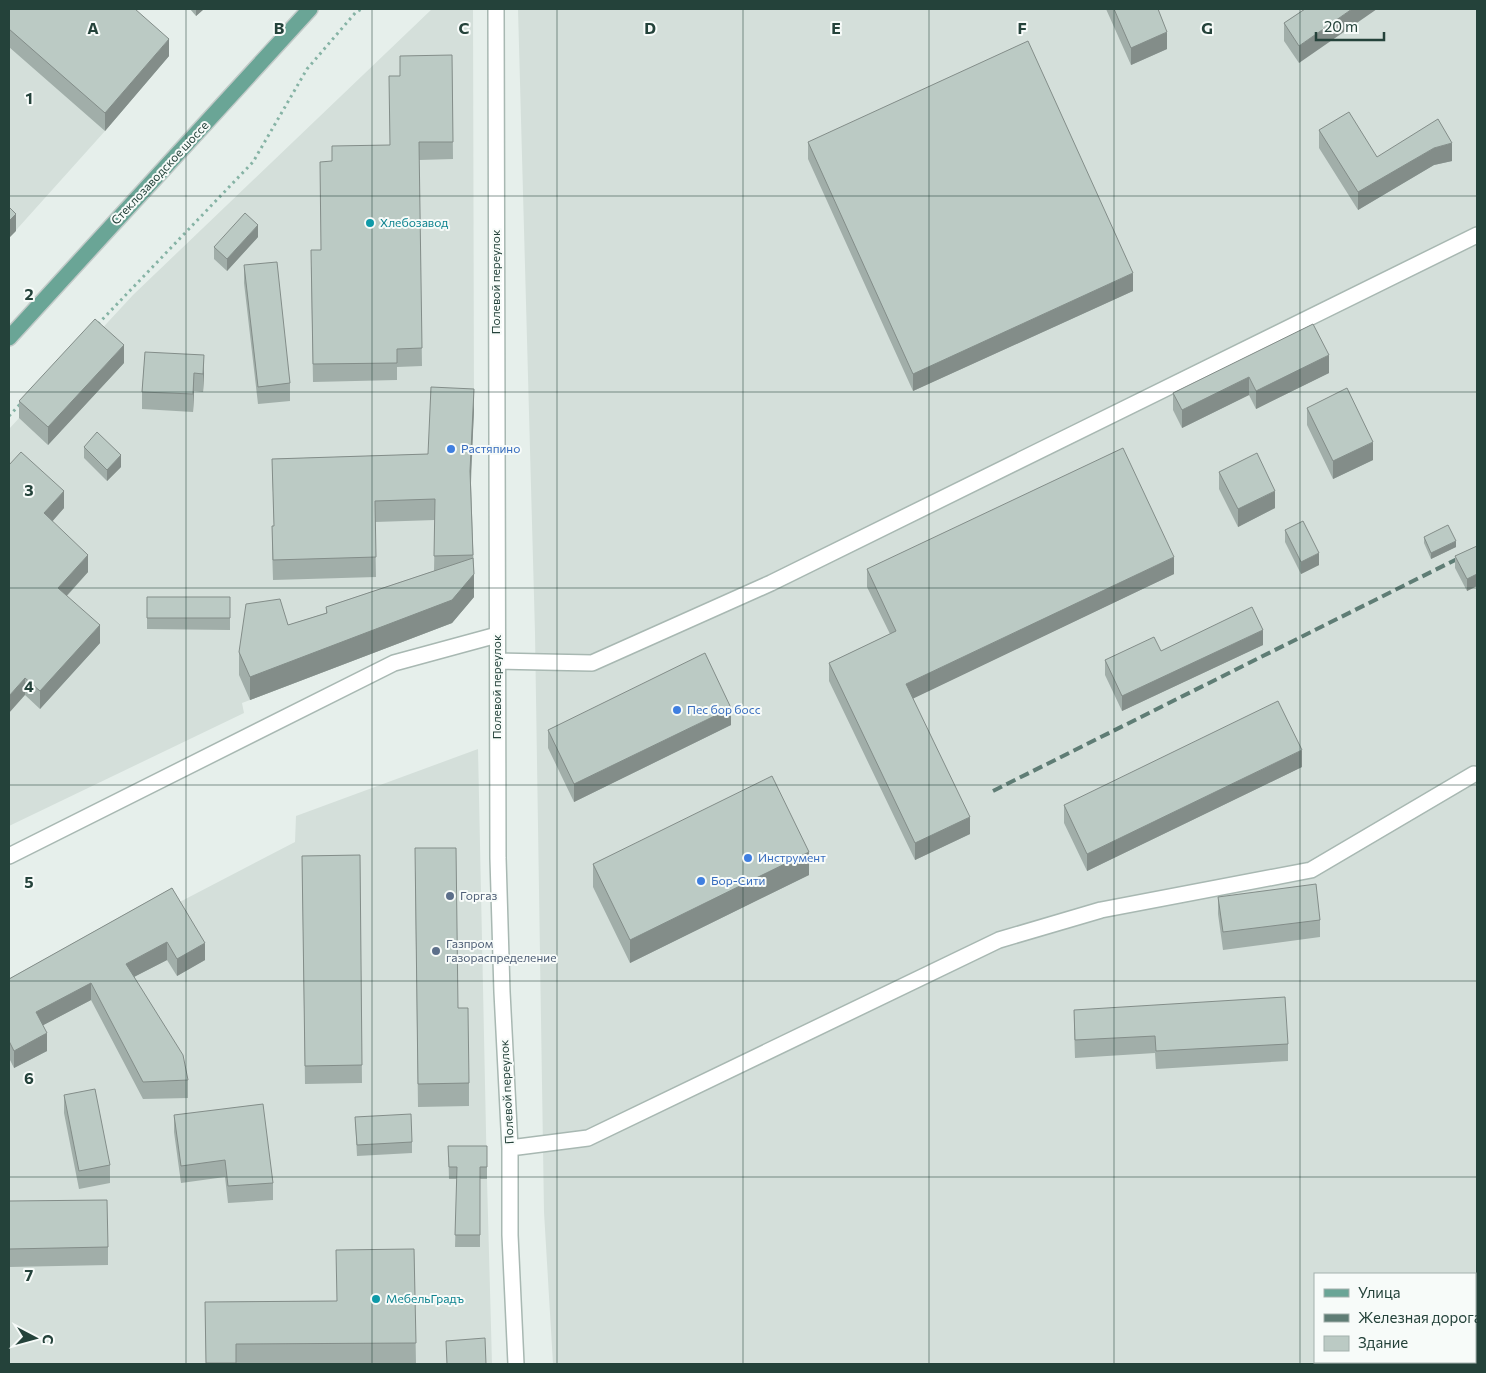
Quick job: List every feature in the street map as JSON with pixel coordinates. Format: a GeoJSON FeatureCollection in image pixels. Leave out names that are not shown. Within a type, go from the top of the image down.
{"type":"FeatureCollection","features":[{"type":"Feature","properties":{"kind":"main road","name":"Стеклозаводское шоссе"},"geometry":{"type":"LineString","coordinates":[[9,338],[310,9]]}},
{"type":"Feature","properties":{"kind":"street","name":"Полевой переулок"},"geometry":{"type":"LineString","coordinates":[[496,9],[498,858],[502,992],[510,1148],[510,1235],[516,1364]]}},
{"type":"Feature","properties":{"kind":"street"},"geometry":{"type":"LineString","coordinates":[[498,662],[592,663],[771,583],[1477,235]]}},
{"type":"Feature","properties":{"kind":"street"},"geometry":{"type":"LineString","coordinates":[[9,856],[394,662],[497,635]]}},
{"type":"Feature","properties":{"kind":"street"},"geometry":{"type":"LineString","coordinates":[[510,1148],[588,1138],[999,940],[1101,910],[1311,870],[1474,774]]}},
{"type":"Feature","properties":{"kind":"path"},"geometry":{"type":"LineString","coordinates":[[97,324],[254,162],[307,69],[356,12],[362,9]]}},
{"type":"Feature","properties":{"kind":"path"},"geometry":{"type":"LineString","coordinates":[[9,416],[22,402]]}},
{"type":"Feature","properties":{"kind":"shaded area"},"geometry":{"type":"Polygon","coordinates":[[[9,9],[115,9],[169,56],[9,238],[9,9]]]}},
{"type":"Feature","properties":{"kind":"shaded area"},"geometry":{"type":"Polygon","coordinates":[[[432,9],[473,9],[474,409],[470,491],[474,597],[452,623],[242,703],[244,713],[9,826],[9,429],[133,295],[432,9]]]}},
{"type":"Feature","properties":{"kind":"shaded area"},"geometry":{"type":"Polygon","coordinates":[[[518,9],[1477,9],[1477,1364],[553,1364],[544,1212],[535,633],[518,9]]]}},
{"type":"Feature","properties":{"kind":"shaded area"},"geometry":{"type":"Polygon","coordinates":[[[478,749],[492,1364],[9,1364],[9,997],[172,906],[295,842],[296,816],[478,749]]]}},
{"type":"Feature","properties":{"kind":"building"},"geometry":{"type":"Polygon","coordinates":[[[9,9],[135,9],[169,39],[105,113],[9,29],[9,9]]]}},
{"type":"Feature","properties":{"kind":"building"},"geometry":{"type":"Polygon","coordinates":[[[1114,9],[1158,9],[1167,32],[1131,48],[1114,9]]]}},
{"type":"Feature","properties":{"kind":"building"},"geometry":{"type":"Polygon","coordinates":[[[1305,9],[1352,9],[1299,46],[1284,23],[1305,9]]]}},
{"type":"Feature","properties":{"kind":"building"},"geometry":{"type":"Polygon","coordinates":[[[1028,41],[1133,273],[913,374],[808,142],[1028,41]]]}},
{"type":"Feature","properties":{"kind":"building","name":"Хлебозавод"},"geometry":{"type":"Polygon","coordinates":[[[452,55],[453,142],[419,142],[422,348],[397,349],[397,363],[313,364],[311,250],[321,250],[320,162],[332,161],[332,146],[390,145],[389,76],[400,76],[400,56],[452,55]]]}},
{"type":"Feature","properties":{"kind":"building"},"geometry":{"type":"Polygon","coordinates":[[[1349,112],[1377,157],[1438,119],[1452,143],[1434,148],[1358,192],[1319,130],[1349,112]]]}},
{"type":"Feature","properties":{"kind":"building"},"geometry":{"type":"Polygon","coordinates":[[[9,207],[16,214],[9,221],[9,207]]]}},
{"type":"Feature","properties":{"kind":"building"},"geometry":{"type":"Polygon","coordinates":[[[245,213],[258,225],[227,259],[214,247],[245,213]]]}},
{"type":"Feature","properties":{"kind":"building"},"geometry":{"type":"Polygon","coordinates":[[[277,262],[290,383],[258,387],[244,265],[277,262]]]}},
{"type":"Feature","properties":{"kind":"building"},"geometry":{"type":"Polygon","coordinates":[[[95,319],[124,345],[48,427],[19,401],[95,319]]]}},
{"type":"Feature","properties":{"kind":"building"},"geometry":{"type":"Polygon","coordinates":[[[1313,324],[1329,355],[1256,391],[1249,377],[1182,410],[1173,393],[1313,324]]]}},
{"type":"Feature","properties":{"kind":"building"},"geometry":{"type":"Polygon","coordinates":[[[145,352],[204,355],[203,374],[194,373],[193,394],[142,392],[145,352]]]}},
{"type":"Feature","properties":{"kind":"building"},"geometry":{"type":"Polygon","coordinates":[[[431,387],[474,389],[470,471],[473,555],[434,556],[435,499],[375,501],[376,557],[273,560],[272,459],[428,454],[431,387]]]}},
{"type":"Feature","properties":{"kind":"building"},"geometry":{"type":"Polygon","coordinates":[[[1347,388],[1373,442],[1333,461],[1307,408],[1347,388]]]}},
{"type":"Feature","properties":{"kind":"building"},"geometry":{"type":"Polygon","coordinates":[[[97,432],[121,455],[107,470],[84,447],[97,432]]]}},
{"type":"Feature","properties":{"kind":"building"},"geometry":{"type":"Polygon","coordinates":[[[1123,448],[1174,557],[906,684],[970,817],[915,843],[829,663],[896,631],[867,569],[1123,448]]]}},
{"type":"Feature","properties":{"kind":"building"},"geometry":{"type":"Polygon","coordinates":[[[21,452],[64,491],[44,513],[88,555],[58,588],[100,625],[40,691],[25,678],[9,696],[9,465],[21,452]]]}},
{"type":"Feature","properties":{"kind":"building"},"geometry":{"type":"Polygon","coordinates":[[[1257,453],[1275,491],[1238,509],[1219,472],[1257,453]]]}},
{"type":"Feature","properties":{"kind":"building"},"geometry":{"type":"Polygon","coordinates":[[[1303,521],[1319,553],[1301,562],[1285,530],[1303,521]]]}},
{"type":"Feature","properties":{"kind":"building"},"geometry":{"type":"Polygon","coordinates":[[[1448,525],[1456,541],[1431,553],[1424,537],[1448,525]]]}},
{"type":"Feature","properties":{"kind":"building"},"geometry":{"type":"Polygon","coordinates":[[[1477,546],[1477,574],[1467,579],[1455,556],[1477,546]]]}},
{"type":"Feature","properties":{"kind":"building"},"geometry":{"type":"Polygon","coordinates":[[[473,558],[474,574],[452,600],[250,677],[239,652],[246,604],[280,599],[288,625],[327,613],[326,607],[473,558]]]}},
{"type":"Feature","properties":{"kind":"building"},"geometry":{"type":"Polygon","coordinates":[[[147,597],[230,597],[230,618],[147,618],[147,597]]]}},
{"type":"Feature","properties":{"kind":"building"},"geometry":{"type":"Polygon","coordinates":[[[1252,607],[1263,630],[1122,696],[1105,660],[1154,637],[1161,651],[1252,607]]]}},
{"type":"Feature","properties":{"kind":"building"},"geometry":{"type":"Polygon","coordinates":[[[705,653],[731,708],[574,784],[548,730],[705,653]]]}},
{"type":"Feature","properties":{"kind":"building"},"geometry":{"type":"Polygon","coordinates":[[[1278,701],[1302,750],[1087,854],[1064,805],[1278,701]]]}},
{"type":"Feature","properties":{"kind":"building","name":"Бор-Сити"},"geometry":{"type":"Polygon","coordinates":[[[772,776],[809,852],[630,940],[593,864],[772,776]]]}},
{"type":"Feature","properties":{"kind":"building","name":"Газпром газораспределение"},"geometry":{"type":"Polygon","coordinates":[[[415,848],[456,848],[458,1008],[468,1008],[469,1083],[418,1084],[415,848]]]}},
{"type":"Feature","properties":{"kind":"building"},"geometry":{"type":"Polygon","coordinates":[[[360,855],[362,1065],[305,1066],[302,856],[360,855]]]}},
{"type":"Feature","properties":{"kind":"building"},"geometry":{"type":"Polygon","coordinates":[[[1316,884],[1320,920],[1223,932],[1218,897],[1316,884]]]}},
{"type":"Feature","properties":{"kind":"building"},"geometry":{"type":"Polygon","coordinates":[[[172,888],[205,943],[177,959],[167,942],[126,964],[183,1055],[188,1080],[143,1082],[91,983],[36,1012],[47,1033],[14,1051],[9,1041],[9,979],[172,888]]]}},
{"type":"Feature","properties":{"kind":"building"},"geometry":{"type":"Polygon","coordinates":[[[1285,997],[1288,1044],[1156,1051],[1155,1036],[1075,1040],[1074,1010],[1285,997]]]}},
{"type":"Feature","properties":{"kind":"building"},"geometry":{"type":"Polygon","coordinates":[[[95,1089],[110,1165],[79,1171],[64,1095],[95,1089]]]}},
{"type":"Feature","properties":{"kind":"building"},"geometry":{"type":"Polygon","coordinates":[[[263,1104],[273,1183],[228,1186],[225,1160],[181,1166],[174,1115],[263,1104]]]}},
{"type":"Feature","properties":{"kind":"building"},"geometry":{"type":"Polygon","coordinates":[[[411,1114],[412,1142],[357,1145],[355,1117],[411,1114]]]}},
{"type":"Feature","properties":{"kind":"building"},"geometry":{"type":"Polygon","coordinates":[[[448,1146],[487,1146],[487,1167],[480,1167],[480,1235],[455,1235],[457,1167],[449,1167],[448,1146]]]}},
{"type":"Feature","properties":{"kind":"building"},"geometry":{"type":"Polygon","coordinates":[[[107,1200],[108,1247],[9,1249],[9,1201],[107,1200]]]}},
{"type":"Feature","properties":{"kind":"building","name":"МебельГрадъ"},"geometry":{"type":"Polygon","coordinates":[[[414,1249],[416,1343],[236,1344],[236,1363],[206,1363],[205,1302],[337,1301],[336,1250],[414,1249]]]}},
{"type":"Feature","properties":{"kind":"building"},"geometry":{"type":"Polygon","coordinates":[[[485,1338],[486,1364],[447,1364],[446,1341],[485,1338]]]}},
{"type":"Feature","properties":{"kind":"railway"},"geometry":{"type":"LineString","coordinates":[[993,791],[1477,549]]}},
{"type":"Feature","properties":{"kind":"place","name":"Хлебозавод"},"geometry":{"type":"Point","coordinates":[370,223]}},
{"type":"Feature","properties":{"kind":"place","name":"Растяпино"},"geometry":{"type":"Point","coordinates":[451,449]}},
{"type":"Feature","properties":{"kind":"place","name":"Пес бор босс"},"geometry":{"type":"Point","coordinates":[677,710]}},
{"type":"Feature","properties":{"kind":"place","name":"Инструмент"},"geometry":{"type":"Point","coordinates":[748,858]}},
{"type":"Feature","properties":{"kind":"place","name":"Бор-Сити"},"geometry":{"type":"Point","coordinates":[701,881]}},
{"type":"Feature","properties":{"kind":"place","name":"Горгаз"},"geometry":{"type":"Point","coordinates":[450,896]}},
{"type":"Feature","properties":{"kind":"place","name":"Газпром газораспределение"},"geometry":{"type":"Point","coordinates":[436,951]}},
{"type":"Feature","properties":{"kind":"place","name":"МебельГрадъ"},"geometry":{"type":"Point","coordinates":[376,1299]}}]}
